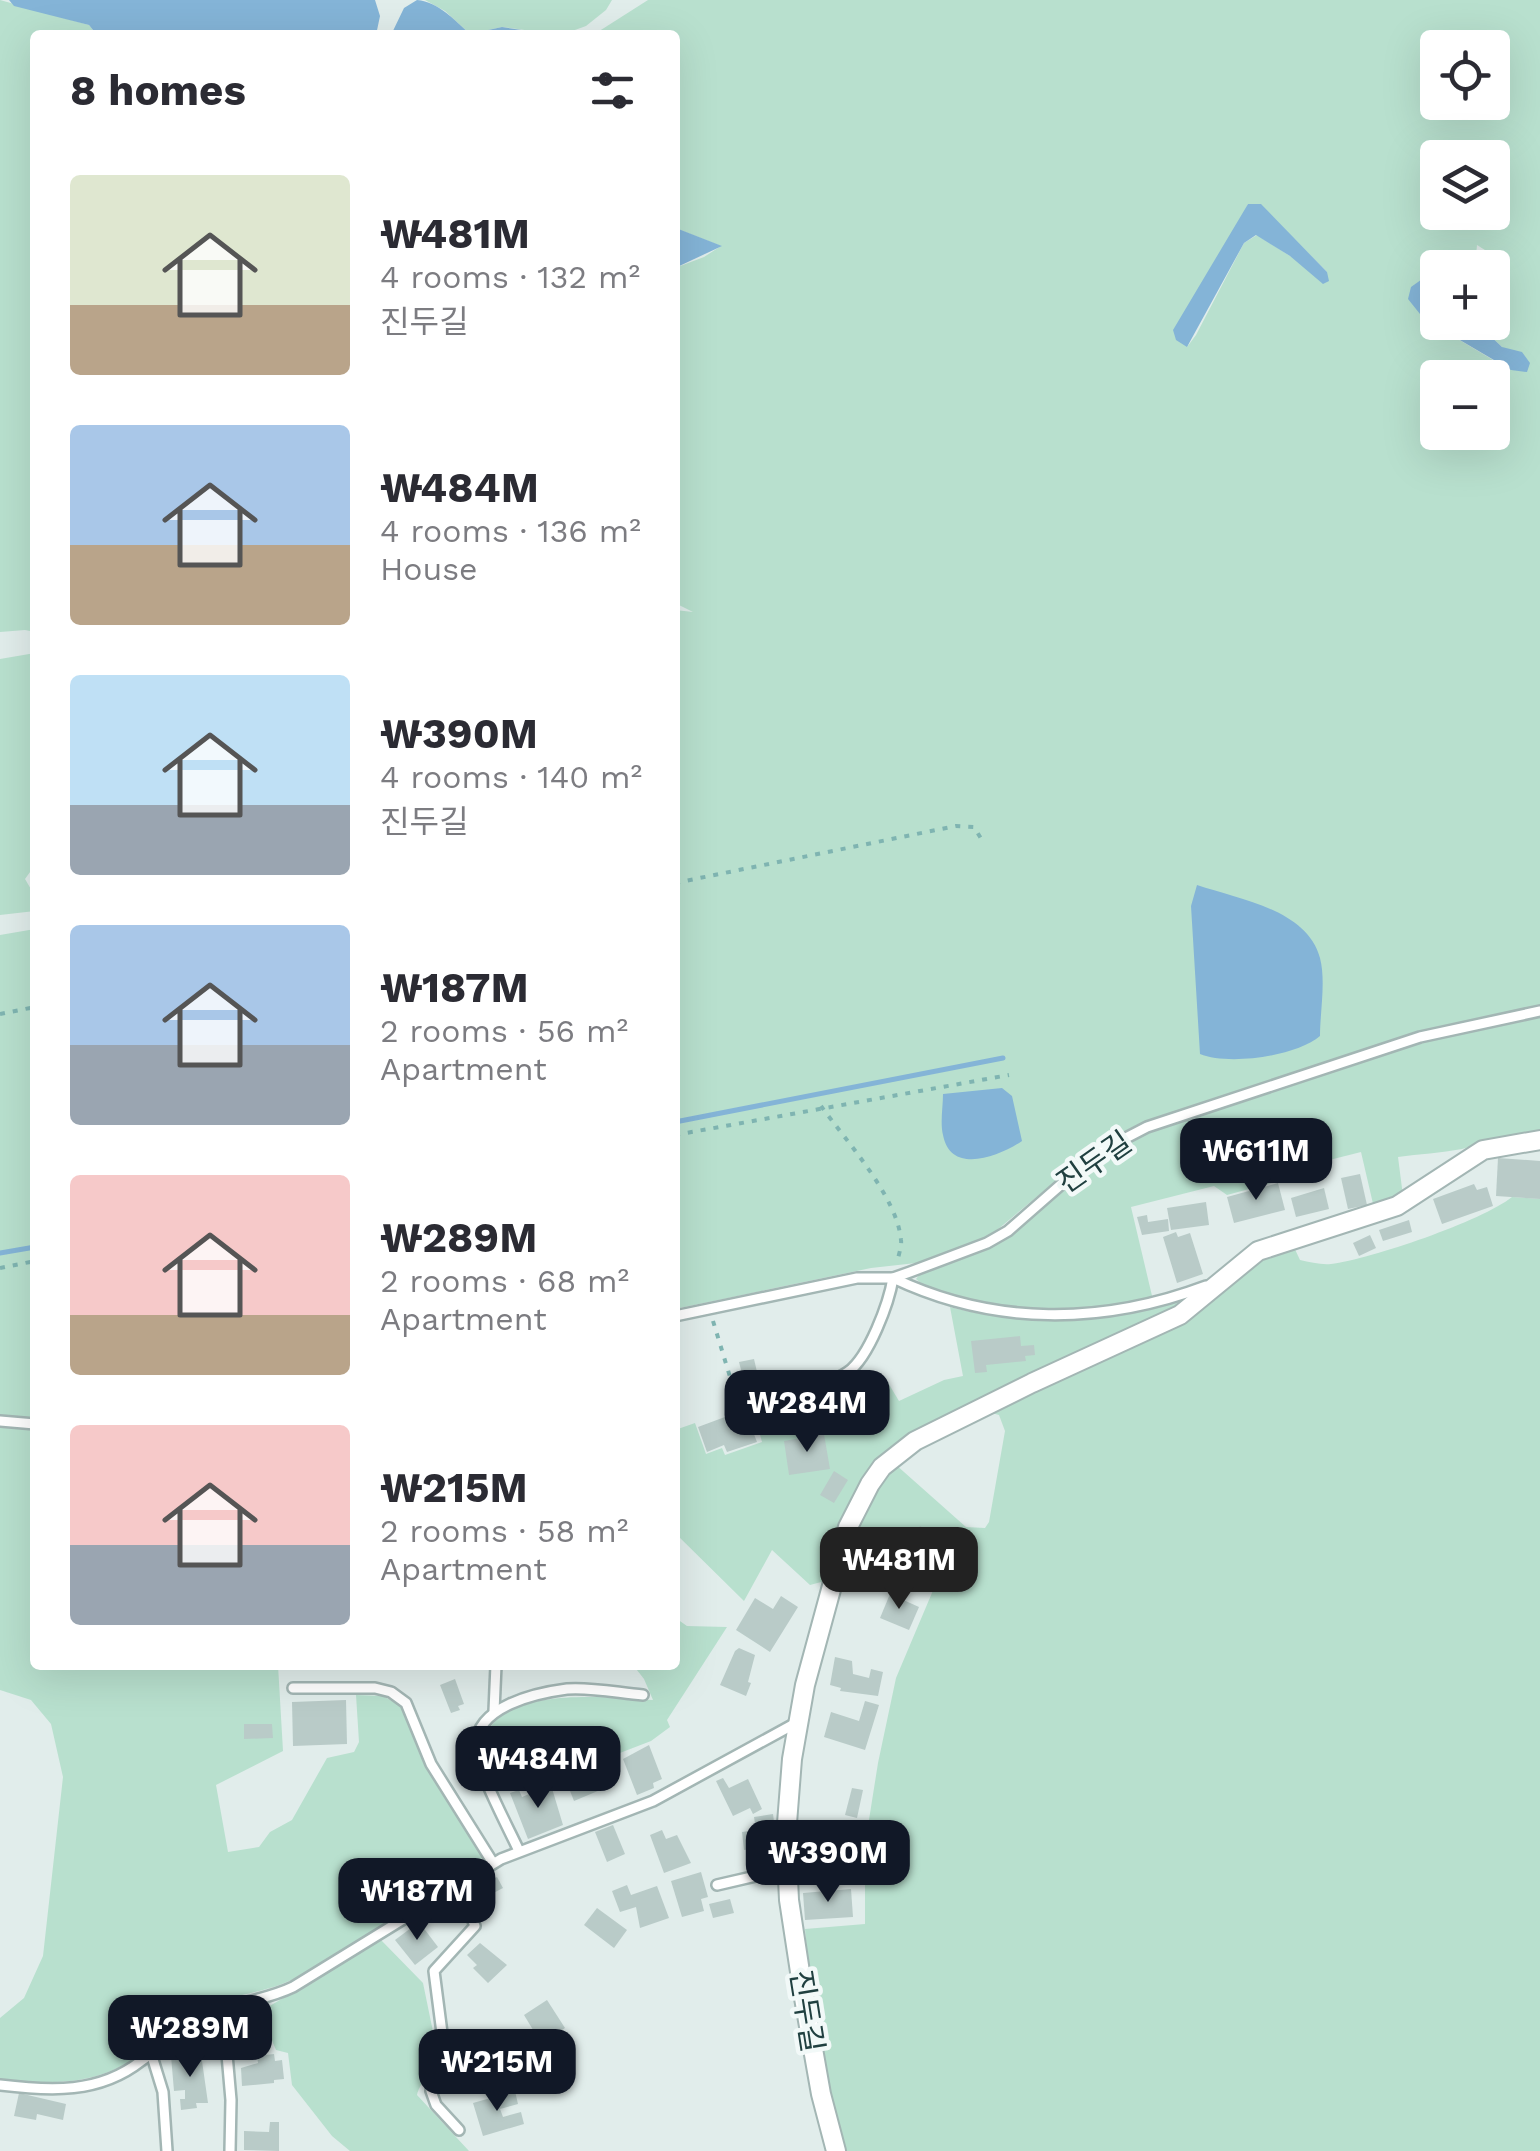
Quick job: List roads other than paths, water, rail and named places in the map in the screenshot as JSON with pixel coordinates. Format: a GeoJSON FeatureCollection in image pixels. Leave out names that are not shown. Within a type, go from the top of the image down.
{"type":"FeatureCollection","features":[{"type":"Feature","properties":{"kind":"street","name":"진두길"},"geometry":{"type":"LineString","coordinates":[[836,2151],[814,2056],[786,1869],[788,1804],[796,1723],[848,1528],[870,1484],[882,1467],[915,1441],[1169,1322],[1201,1301],[1258,1251],[1397,1206],[1471,1155],[1511,1143],[1540,1140]]}},
{"type":"Feature","properties":{"kind":"lane","name":"진두길"},"geometry":{"type":"LineString","coordinates":[[680,1315],[857,1278],[894,1278],[987,1243],[1008,1231],[1097,1153],[1147,1127],[1420,1037],[1540,1011]]}},
{"type":"Feature","properties":{"kind":"lane","name":"진두길"},"geometry":{"type":"LineString","coordinates":[[894,1278],[961,1305],[994,1312],[1068,1315],[1128,1310],[1227,1277]]}},
{"type":"Feature","properties":{"kind":"lane"},"geometry":{"type":"LineString","coordinates":[[810,1389],[842,1375],[857,1363],[884,1312],[894,1278]]}},
{"type":"Feature","properties":{"kind":"lane"},"geometry":{"type":"LineString","coordinates":[[0,1422],[30,1424]]}},
{"type":"Feature","properties":{"kind":"lane"},"geometry":{"type":"LineString","coordinates":[[494,1711],[496,1670]]}},
{"type":"Feature","properties":{"kind":"lane"},"geometry":{"type":"LineString","coordinates":[[294,1688],[374,1688],[391,1692],[406,1703],[431,1764],[494,1864]]}},
{"type":"Feature","properties":{"kind":"lane"},"geometry":{"type":"LineString","coordinates":[[519,1851],[476,1748],[479,1730],[494,1711],[567,1690],[644,1695]]}},
{"type":"Feature","properties":{"kind":"lane"},"geometry":{"type":"LineString","coordinates":[[0,2085],[55,2090],[95,2085],[138,2064],[200,2018],[292,1987],[519,1851],[653,1800],[796,1723]]}},
{"type":"Feature","properties":{"kind":"lane"},"geometry":{"type":"LineString","coordinates":[[716,1885],[786,1869]]}},
{"type":"Feature","properties":{"kind":"lane"},"geometry":{"type":"LineString","coordinates":[[452,1889],[475,1926],[434,1971],[446,2064],[431,2091],[436,2104],[459,2130]]}},
{"type":"Feature","properties":{"kind":"lane"},"geometry":{"type":"LineString","coordinates":[[223,2009],[231,2100],[230,2151]]}},
{"type":"Feature","properties":{"kind":"lane"},"geometry":{"type":"LineString","coordinates":[[151,2053],[163,2092],[167,2151]]}},
{"type":"Feature","properties":{"kind":"water"},"geometry":{"type":"Polygon","coordinates":[[[9,0],[375,0],[380,16],[377,30],[93,30],[89,25],[14,6],[9,0]]]}},
{"type":"Feature","properties":{"kind":"water"},"geometry":{"type":"Polygon","coordinates":[[[417,0],[425,1],[466,30],[393,30],[404,8],[417,0]]]}},
{"type":"Feature","properties":{"kind":"water"},"geometry":{"type":"Polygon","coordinates":[[[1248,204],[1261,204],[1327,272],[1329,281],[1323,284],[1290,256],[1256,235],[1244,243],[1187,347],[1176,340],[1173,330],[1248,204]]]}},
{"type":"Feature","properties":{"kind":"water"},"geometry":{"type":"Polygon","coordinates":[[[680,230],[722,246],[680,266],[680,230]]]}},
{"type":"Feature","properties":{"kind":"water"},"geometry":{"type":"Polygon","coordinates":[[[1420,281],[1420,314],[1408,299],[1411,287],[1420,281]]]}},
{"type":"Feature","properties":{"kind":"water"},"geometry":{"type":"Polygon","coordinates":[[[1460,340],[1495,340],[1502,347],[1522,352],[1530,363],[1527,372],[1510,369],[1510,360],[1494,360],[1460,340]]]}},
{"type":"Feature","properties":{"kind":"water"},"geometry":{"type":"Polygon","coordinates":[[[1197,885],[1269,908],[1301,928],[1313,941],[1323,977],[1320,1036],[1296,1049],[1262,1057],[1228,1059],[1200,1054],[1191,906],[1197,885]]]}},
{"type":"Feature","properties":{"kind":"water"},"geometry":{"type":"Polygon","coordinates":[[[1002,1088],[1012,1096],[1022,1141],[989,1157],[966,1159],[956,1155],[943,1135],[943,1094],[1002,1088]]]}},
{"type":"Feature","properties":{"kind":"waterway"},"geometry":{"type":"LineString","coordinates":[[680,1121],[1003,1058]]}},
{"type":"Feature","properties":{"kind":"waterway"},"geometry":{"type":"LineString","coordinates":[[0,1253],[30,1248]]}}]}
